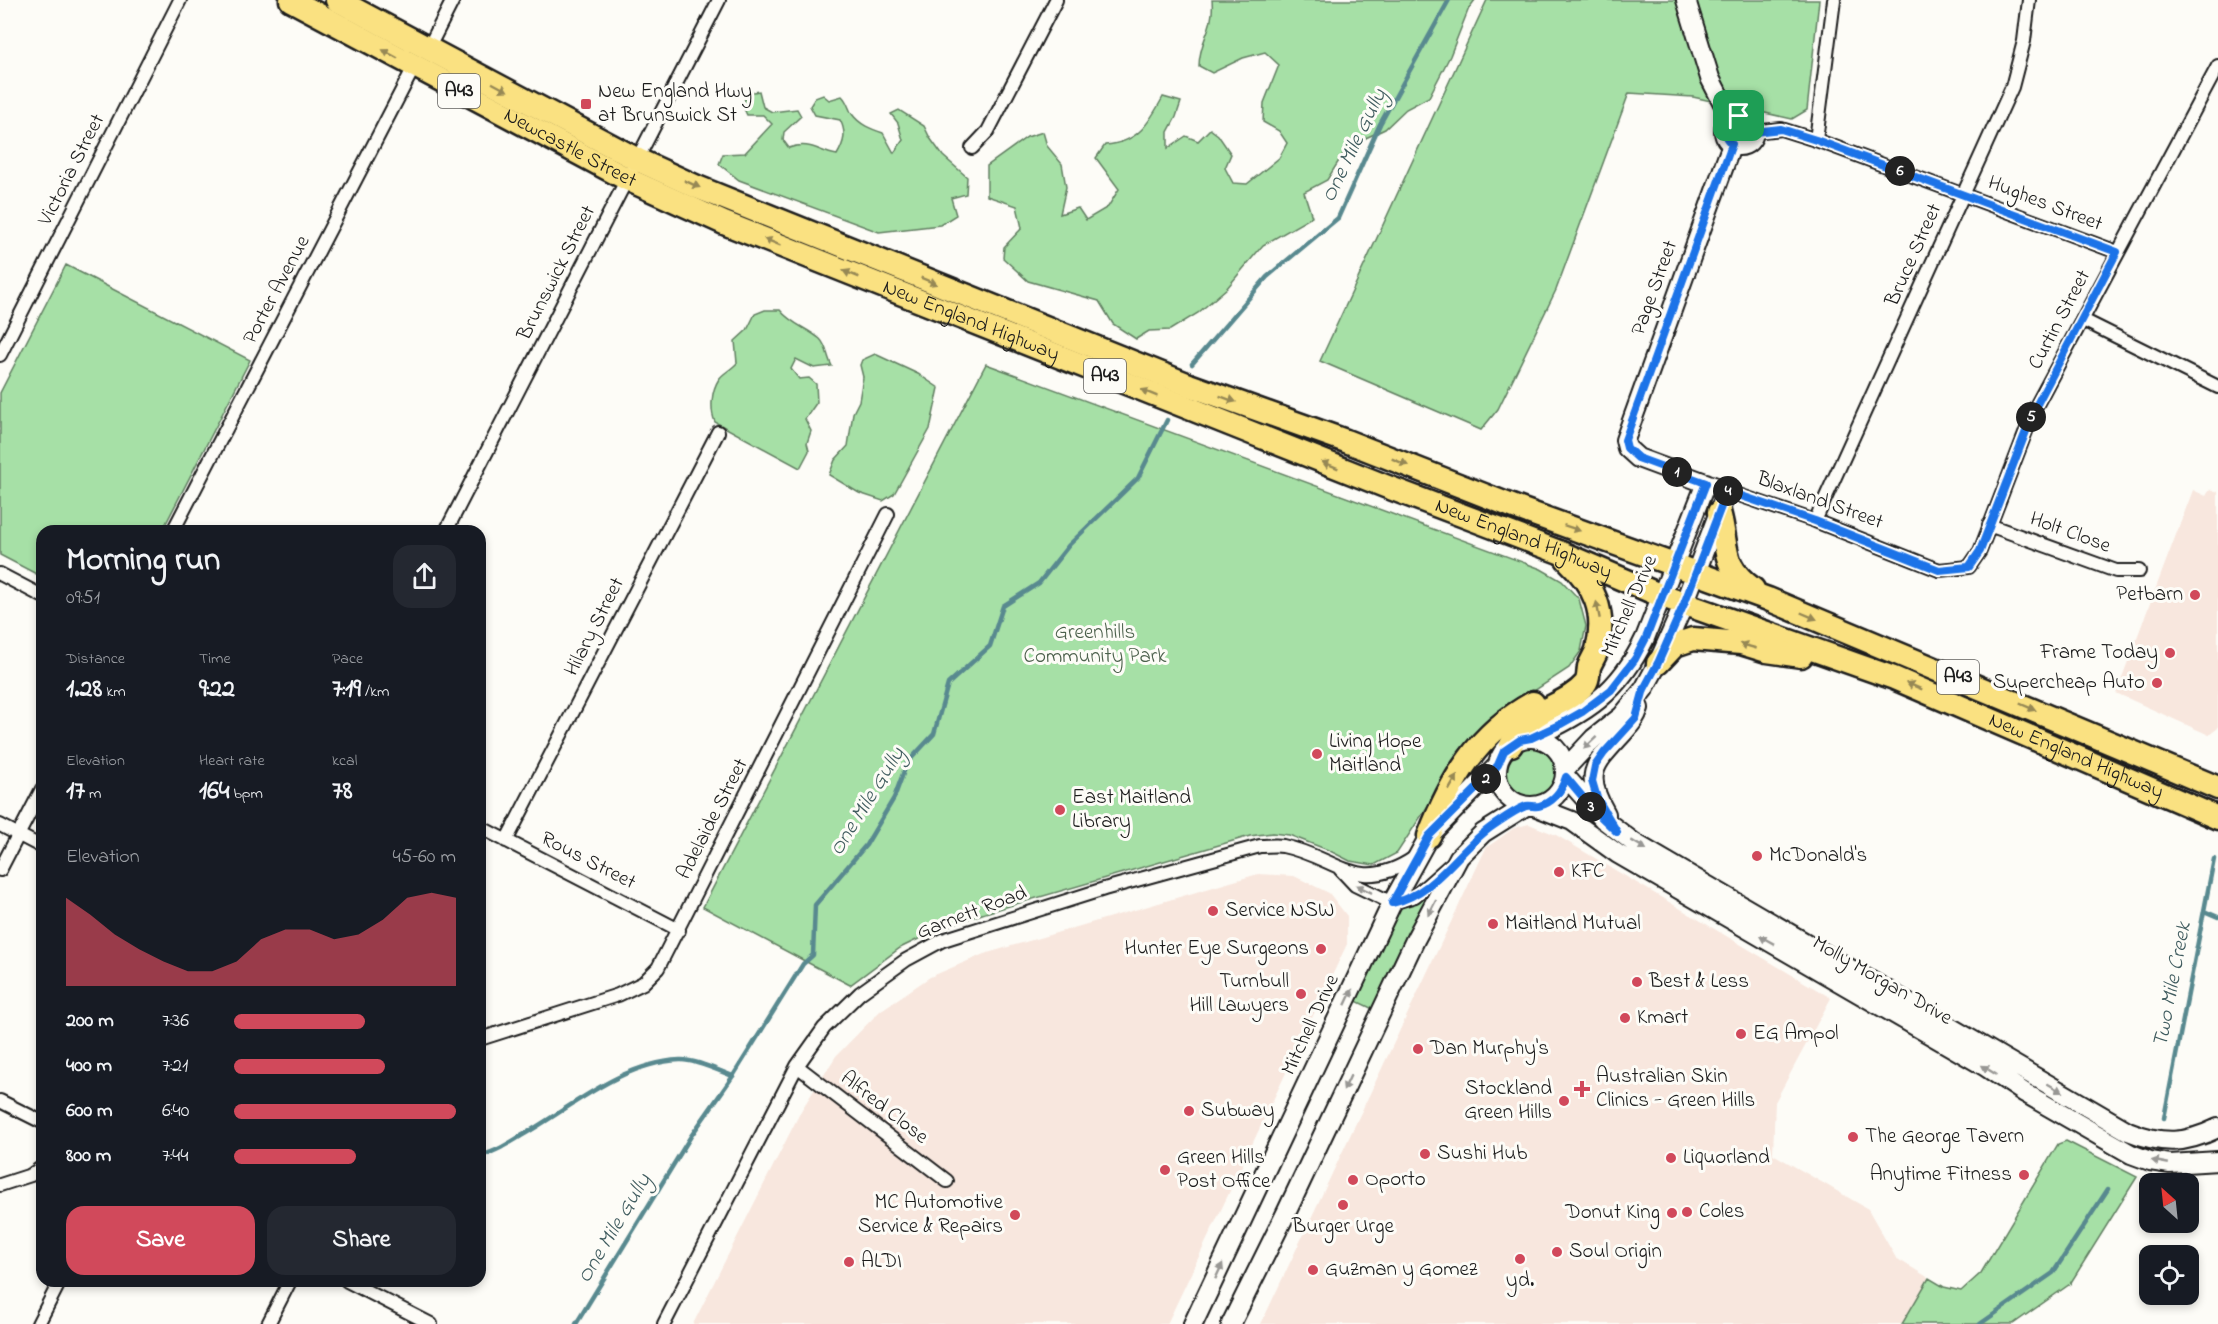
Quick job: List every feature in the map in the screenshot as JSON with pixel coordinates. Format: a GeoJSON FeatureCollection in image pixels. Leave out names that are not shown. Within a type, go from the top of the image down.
{"type":"FeatureCollection","features":[{"type":"Feature","properties":{"kind":"highway","name":"Newcastle Street"},"geometry":{"type":"LineString","coordinates":[[291,0],[627,179],[724,223],[826,264]]}},
{"type":"Feature","properties":{"kind":"highway","name":"Newcastle Street"},"geometry":{"type":"LineString","coordinates":[[337,0],[639,160],[697,187],[836,244]]}},
{"type":"Feature","properties":{"kind":"highway","name":"New England Highway"},"geometry":{"type":"LineString","coordinates":[[836,244],[1189,385],[1346,441],[1524,511],[1768,599],[2218,788]]}},
{"type":"Feature","properties":{"kind":"highway","name":"New England Highway"},"geometry":{"type":"LineString","coordinates":[[826,264],[1385,486],[1559,552],[1662,596],[1894,678],[2218,818]]}},
{"type":"Feature","properties":{"kind":"highway"},"geometry":{"type":"LineString","coordinates":[[1723,501],[1728,563],[1746,584],[1768,599]]}},
{"type":"Feature","properties":{"kind":"highway"},"geometry":{"type":"LineString","coordinates":[[1521,741],[1522,727],[1575,693],[1587,682],[1589,666],[1599,641],[1599,610],[1593,592],[1586,579],[1559,552]]}},
{"type":"Feature","properties":{"kind":"highway"},"geometry":{"type":"LineString","coordinates":[[1658,663],[1675,645],[1693,639],[1741,643],[1767,651],[1847,662]]}},
{"type":"Feature","properties":{"kind":"highway"},"geometry":{"type":"LineString","coordinates":[[1429,836],[1453,782],[1485,740],[1509,718],[1567,684],[1589,666]]}},
{"type":"Feature","properties":{"kind":"street"},"geometry":{"type":"LineString","coordinates":[[428,49],[453,0]]}},
{"type":"Feature","properties":{"kind":"street","name":"Brunswick Street"},"geometry":{"type":"LineString","coordinates":[[449,525],[627,179],[639,160],[719,0]]}},
{"type":"Feature","properties":{"kind":"street"},"geometry":{"type":"LineString","coordinates":[[972,148],[988,131],[1056,0]]}},
{"type":"Feature","properties":{"kind":"street"},"geometry":{"type":"LineString","coordinates":[[1686,0],[1710,78],[1731,120]]}},
{"type":"Feature","properties":{"kind":"street"},"geometry":{"type":"LineString","coordinates":[[1816,140],[1834,0]]}},
{"type":"Feature","properties":{"kind":"street","name":"Bruce Street"},"geometry":{"type":"LineString","coordinates":[[1815,521],[2012,87],[2024,41],[2029,0]]}},
{"type":"Feature","properties":{"kind":"street","name":"Victoria Street"},"geometry":{"type":"LineString","coordinates":[[0,355],[181,1]]}},
{"type":"Feature","properties":{"kind":"street","name":"Curtin Street"},"geometry":{"type":"LineString","coordinates":[[1969,567],[1980,551],[2035,408],[2218,66]]}},
{"type":"Feature","properties":{"kind":"street","name":"Porter Avenue"},"geometry":{"type":"LineString","coordinates":[[176,525],[414,67]]}},
{"type":"Feature","properties":{"kind":"street"},"geometry":{"type":"LineString","coordinates":[[1735,117],[1744,117],[1752,123],[1754,137],[1747,145],[1732,144],[1725,136],[1727,123],[1731,120],[1735,117]]}},
{"type":"Feature","properties":{"kind":"street","name":"Hughes Street"},"geometry":{"type":"LineString","coordinates":[[1754,132],[1781,129],[1816,140],[2117,252]]}},
{"type":"Feature","properties":{"kind":"street","name":"Page Street"},"geometry":{"type":"LineString","coordinates":[[1627,448],[1626,432],[1732,144]]}},
{"type":"Feature","properties":{"kind":"street"},"geometry":{"type":"LineString","coordinates":[[2083,320],[2218,387]]}},
{"type":"Feature","properties":{"kind":"street","name":"Hilary Street"},"geometry":{"type":"LineString","coordinates":[[506,841],[718,432]]}},
{"type":"Feature","properties":{"kind":"street","name":"Blaxland Street"},"geometry":{"type":"LineString","coordinates":[[1627,448],[1638,458],[1706,483],[1723,501],[1815,521],[1939,570],[1969,567]]}},
{"type":"Feature","properties":{"kind":"street","name":"Mitchell Drive"},"geometry":{"type":"LineString","coordinates":[[1521,741],[1559,725],[1582,712],[1611,690],[1635,659],[1706,483]]}},
{"type":"Feature","properties":{"kind":"street"},"geometry":{"type":"LineString","coordinates":[[1392,903],[1415,896],[1483,833],[1530,806],[1550,801],[1558,793],[1566,772],[1594,738],[1622,716],[1644,689],[1658,663],[1684,604],[1723,501]]}},
{"type":"Feature","properties":{"kind":"street","name":"Adelaide Street"},"geometry":{"type":"LineString","coordinates":[[486,1037],[618,995],[643,983],[658,968],[888,514]]}},
{"type":"Feature","properties":{"kind":"street","name":"Holt Close"},"geometry":{"type":"LineString","coordinates":[[1989,525],[2116,571],[2139,571]]}},
{"type":"Feature","properties":{"kind":"street"},"geometry":{"type":"LineString","coordinates":[[0,574],[36,593]]}},
{"type":"Feature","properties":{"kind":"street"},"geometry":{"type":"LineString","coordinates":[[1617,832],[1597,798],[1592,781],[1595,766],[1604,753],[1636,718],[1644,689]]}},
{"type":"Feature","properties":{"kind":"street"},"geometry":{"type":"LineString","coordinates":[[1530,806],[1509,799],[1501,788],[1497,775],[1498,765],[1504,751],[1521,741],[1542,739],[1558,750],[1566,772]]}},
{"type":"Feature","properties":{"kind":"street","name":"Mitchell Drive"},"geometry":{"type":"LineString","coordinates":[[1193,1324],[1392,903],[1416,857],[1429,836],[1498,765]]}},
{"type":"Feature","properties":{"kind":"street","name":"Molly Morgan Drive"},"geometry":{"type":"LineString","coordinates":[[1566,772],[1591,807],[1617,832],[2128,1131],[2145,1138],[2170,1142],[2199,1137],[2218,1128]]}},
{"type":"Feature","properties":{"kind":"street"},"geometry":{"type":"LineString","coordinates":[[0,870],[36,800]]}},
{"type":"Feature","properties":{"kind":"street","name":"Molly Morgan Drive"},"geometry":{"type":"LineString","coordinates":[[1530,806],[1572,821],[1618,854],[1986,1067],[2025,1094],[2123,1149],[2150,1161],[2170,1164],[2218,1161]]}},
{"type":"Feature","properties":{"kind":"street"},"geometry":{"type":"LineString","coordinates":[[0,825],[36,843]]}},
{"type":"Feature","properties":{"kind":"street","name":"Rous Street"},"geometry":{"type":"LineString","coordinates":[[486,830],[679,930]]}},
{"type":"Feature","properties":{"kind":"street","name":"Garnett Road"},"geometry":{"type":"LineString","coordinates":[[664,1324],[797,1066],[824,1028],[860,993],[906,960],[943,940],[1104,889],[1260,846],[1282,846],[1340,869],[1376,874],[1388,873],[1416,857]]}},
{"type":"Feature","properties":{"kind":"street"},"geometry":{"type":"LineString","coordinates":[[1231,1324],[1416,938],[1459,856]]}},
{"type":"Feature","properties":{"kind":"street","name":"Garnett Road"},"geometry":{"type":"LineString","coordinates":[[1340,869],[1355,885],[1392,903]]}},
{"type":"Feature","properties":{"kind":"street","name":"Alfred Close"},"geometry":{"type":"LineString","coordinates":[[797,1066],[946,1181]]}},
{"type":"Feature","properties":{"kind":"street"},"geometry":{"type":"LineString","coordinates":[[0,1101],[36,1119]]}},
{"type":"Feature","properties":{"kind":"street"},"geometry":{"type":"LineString","coordinates":[[0,1185],[36,1171]]}},
{"type":"Feature","properties":{"kind":"street"},"geometry":{"type":"LineString","coordinates":[[38,1324],[57,1287]]}},
{"type":"Feature","properties":{"kind":"street"},"geometry":{"type":"LineString","coordinates":[[268,1324],[287,1287]]}},
{"type":"Feature","properties":{"kind":"street"},"geometry":{"type":"LineString","coordinates":[[359,1287],[431,1324]]}},
{"type":"Feature","properties":{"kind":"shaded area"},"geometry":{"type":"Polygon","coordinates":[[[2210,489],[2218,492],[2218,728],[2209,735],[2116,693],[2193,490],[2206,496],[2210,489]]]}},
{"type":"Feature","properties":{"kind":"shaded area","name":"Stockland Green Hills"},"geometry":{"type":"Polygon","coordinates":[[[1529,824],[1556,835],[1831,998],[1775,1102],[1773,1154],[1868,1209],[1896,1258],[1929,1278],[1902,1324],[1261,1324],[1486,848],[1514,828],[1529,824]]]}},
{"type":"Feature","properties":{"kind":"shaded area"},"geometry":{"type":"Polygon","coordinates":[[[1258,874],[1294,876],[1329,893],[1347,916],[1347,944],[1167,1324],[693,1324],[802,1109],[836,1056],[880,1011],[930,977],[984,954],[1258,874]]]}},
{"type":"Feature","properties":{"kind":"green space"},"geometry":{"type":"Polygon","coordinates":[[[1212,0],[1475,0],[1469,8],[1450,56],[1429,97],[1406,109],[1385,129],[1355,143],[1345,151],[1327,180],[1304,192],[1312,217],[1263,245],[1227,288],[1198,313],[1170,330],[1149,331],[1136,339],[1113,324],[1099,301],[1028,281],[1003,258],[1004,247],[1022,228],[1017,206],[987,196],[987,166],[1027,137],[1043,132],[1047,146],[1062,164],[1066,187],[1060,214],[1078,208],[1086,220],[1108,207],[1119,189],[1096,158],[1105,145],[1126,140],[1141,130],[1163,97],[1181,102],[1168,132],[1168,148],[1186,136],[1198,141],[1210,129],[1218,135],[1231,154],[1225,168],[1233,183],[1247,184],[1279,158],[1287,143],[1279,131],[1263,122],[1264,103],[1279,65],[1265,52],[1243,58],[1212,73],[1199,66],[1201,49],[1211,18],[1212,0]]]}},
{"type":"Feature","properties":{"kind":"green space"},"geometry":{"type":"Polygon","coordinates":[[[1487,0],[1819,0],[1807,110],[1792,119],[1693,97],[1629,93],[1556,290],[1498,409],[1481,430],[1320,361],[1487,0]]]}},
{"type":"Feature","properties":{"kind":"green space"},"geometry":{"type":"Polygon","coordinates":[[[759,91],[763,107],[772,112],[797,109],[801,116],[784,132],[783,140],[789,148],[808,146],[837,155],[844,138],[842,125],[840,120],[815,115],[810,106],[815,98],[823,95],[829,100],[842,96],[852,114],[859,121],[883,133],[894,153],[903,140],[898,123],[891,114],[899,110],[924,126],[943,156],[967,177],[966,194],[951,198],[956,215],[940,225],[879,232],[739,180],[719,164],[723,154],[745,153],[772,124],[763,115],[747,115],[745,112],[744,104],[748,93],[759,91]]]}},
{"type":"Feature","properties":{"kind":"green space"},"geometry":{"type":"Polygon","coordinates":[[[66,265],[250,360],[165,525],[36,525],[36,574],[0,555],[0,393],[66,265]]]}},
{"type":"Feature","properties":{"kind":"green space"},"geometry":{"type":"Polygon","coordinates":[[[765,310],[780,310],[789,319],[820,339],[832,366],[814,368],[796,359],[791,369],[799,379],[809,378],[816,384],[817,402],[805,419],[811,431],[807,443],[809,451],[800,468],[715,422],[713,417],[712,400],[716,384],[737,363],[735,341],[747,330],[755,314],[765,310]]]}},
{"type":"Feature","properties":{"kind":"green space"},"geometry":{"type":"Polygon","coordinates":[[[875,354],[918,374],[939,388],[930,429],[894,494],[883,501],[859,493],[829,475],[835,460],[848,446],[853,413],[859,401],[863,377],[860,365],[862,360],[875,354]]]}},
{"type":"Feature","properties":{"kind":"green space","name":"Greenhills Community Park"},"geometry":{"type":"Polygon","coordinates":[[[986,364],[1541,569],[1562,581],[1579,599],[1586,626],[1581,651],[1569,668],[1499,714],[1461,755],[1397,853],[1374,865],[1350,861],[1289,835],[1272,833],[1250,836],[985,913],[939,929],[900,948],[850,985],[703,907],[986,364]]]}},
{"type":"Feature","properties":{"kind":"green space"},"geometry":{"type":"Polygon","coordinates":[[[1532,747],[1550,754],[1557,772],[1550,790],[1532,797],[1514,790],[1507,772],[1514,754],[1532,747]]]}},
{"type":"Feature","properties":{"kind":"green space"},"geometry":{"type":"Polygon","coordinates":[[[1425,897],[1427,901],[1375,1010],[1356,1001],[1400,908],[1425,897]]]}},
{"type":"Feature","properties":{"kind":"green space"},"geometry":{"type":"Polygon","coordinates":[[[2066,1141],[2137,1177],[2070,1284],[2013,1324],[1902,1324],[1929,1278],[1944,1287],[1961,1291],[1981,1273],[2058,1144],[2066,1141]]]}},
{"type":"Feature","properties":{"kind":"waterway","name":"One Mile Gully"},"geometry":{"type":"LineString","coordinates":[[1192,364],[1267,277],[1338,218],[1380,124],[1449,0]]}},
{"type":"Feature","properties":{"kind":"waterway","name":"One Mile Gully"},"geometry":{"type":"LineString","coordinates":[[576,1324],[691,1136],[733,1076],[803,964],[813,955],[815,905],[866,845],[894,798],[907,763],[934,734],[948,684],[990,646],[1003,606],[1039,583],[1069,545],[1138,478],[1167,420]]}},
{"type":"Feature","properties":{"kind":"waterway","name":"Two Mile Creek"},"geometry":{"type":"LineString","coordinates":[[2164,1118],[2214,859]]}},
{"type":"Feature","properties":{"kind":"waterway"},"geometry":{"type":"LineString","coordinates":[[2204,911],[2218,917]]}},
{"type":"Feature","properties":{"kind":"waterway"},"geometry":{"type":"LineString","coordinates":[[486,1154],[506,1145],[597,1089],[637,1069],[658,1063],[686,1060],[733,1076]]}},
{"type":"Feature","properties":{"kind":"waterway","name":"Two Mile Creek"},"geometry":{"type":"LineString","coordinates":[[1980,1324],[2053,1273],[2108,1189]]}},
{"type":"Feature","properties":{"kind":"place","name":"New England Hwy at Brunswick St"},"geometry":{"type":"Point","coordinates":[586,104]}},
{"type":"Feature","properties":{"kind":"place","name":"Petbarn"},"geometry":{"type":"Point","coordinates":[2195,595]}},
{"type":"Feature","properties":{"kind":"place","name":"Frame Today"},"geometry":{"type":"Point","coordinates":[2170,653]}},
{"type":"Feature","properties":{"kind":"place","name":"Supercheap Auto"},"geometry":{"type":"Point","coordinates":[2157,683]}},
{"type":"Feature","properties":{"kind":"place","name":"Living Hope Maitland"},"geometry":{"type":"Point","coordinates":[1317,754]}},
{"type":"Feature","properties":{"kind":"place","name":"East Maitland Library"},"geometry":{"type":"Point","coordinates":[1060,810]}},
{"type":"Feature","properties":{"kind":"place","name":"McDonald's"},"geometry":{"type":"Point","coordinates":[1757,856]}},
{"type":"Feature","properties":{"kind":"place","name":"KFC"},"geometry":{"type":"Point","coordinates":[1559,872]}},
{"type":"Feature","properties":{"kind":"place","name":"Service NSW"},"geometry":{"type":"Point","coordinates":[1213,911]}},
{"type":"Feature","properties":{"kind":"place","name":"Maitland Mutual"},"geometry":{"type":"Point","coordinates":[1493,924]}},
{"type":"Feature","properties":{"kind":"place","name":"Hunter Eye Surgeons"},"geometry":{"type":"Point","coordinates":[1321,949]}},
{"type":"Feature","properties":{"kind":"place","name":"Best & Less"},"geometry":{"type":"Point","coordinates":[1637,982]}},
{"type":"Feature","properties":{"kind":"place","name":"Turnbull Hill Lawyers"},"geometry":{"type":"Point","coordinates":[1301,994]}},
{"type":"Feature","properties":{"kind":"place","name":"Kmart"},"geometry":{"type":"Point","coordinates":[1625,1018]}},
{"type":"Feature","properties":{"kind":"place","name":"EG Ampol"},"geometry":{"type":"Point","coordinates":[1741,1034]}},
{"type":"Feature","properties":{"kind":"place","name":"Dan Murphy's"},"geometry":{"type":"Point","coordinates":[1418,1049]}},
{"type":"Feature","properties":{"kind":"place","name":"Australian Skin Clinics - Green Hills"},"geometry":{"type":"Point","coordinates":[1582,1089]}},
{"type":"Feature","properties":{"kind":"place","name":"Stockland Green Hills"},"geometry":{"type":"Point","coordinates":[1564,1101]}},
{"type":"Feature","properties":{"kind":"place","name":"Subway"},"geometry":{"type":"Point","coordinates":[1189,1111]}},
{"type":"Feature","properties":{"kind":"place","name":"The George Tavern"},"geometry":{"type":"Point","coordinates":[1853,1137]}},
{"type":"Feature","properties":{"kind":"place","name":"Sushi Hub"},"geometry":{"type":"Point","coordinates":[1425,1154]}},
{"type":"Feature","properties":{"kind":"place","name":"Liquorland"},"geometry":{"type":"Point","coordinates":[1671,1158]}},
{"type":"Feature","properties":{"kind":"place","name":"Green Hills Post Office"},"geometry":{"type":"Point","coordinates":[1165,1170]}},
{"type":"Feature","properties":{"kind":"place","name":"Anytime Fitness"},"geometry":{"type":"Point","coordinates":[2024,1175]}},
{"type":"Feature","properties":{"kind":"place","name":"Oporto"},"geometry":{"type":"Point","coordinates":[1353,1180]}},
{"type":"Feature","properties":{"kind":"place","name":"Burger Urge"},"geometry":{"type":"Point","coordinates":[1343,1205]}},
{"type":"Feature","properties":{"kind":"place","name":"Coles"},"geometry":{"type":"Point","coordinates":[1687,1212]}},
{"type":"Feature","properties":{"kind":"place","name":"Donut King"},"geometry":{"type":"Point","coordinates":[1672,1213]}},
{"type":"Feature","properties":{"kind":"place","name":"MC Automotive Service & Repairs"},"geometry":{"type":"Point","coordinates":[1015,1215]}},
{"type":"Feature","properties":{"kind":"place","name":"Soul Origin"},"geometry":{"type":"Point","coordinates":[1557,1252]}},
{"type":"Feature","properties":{"kind":"place","name":"yd."},"geometry":{"type":"Point","coordinates":[1520,1259]}},
{"type":"Feature","properties":{"kind":"place","name":"ALDI"},"geometry":{"type":"Point","coordinates":[849,1262]}},
{"type":"Feature","properties":{"kind":"place","name":"Guzman y Gomez"},"geometry":{"type":"Point","coordinates":[1313,1270]}},
{"type":"Feature","properties":{"kind":"route"},"geometry":{"type":"LineString","coordinates":[[1739,116],[1752,123],[1754,132],[1781,129],[1816,140],[2117,252],[2035,408],[1980,551],[1969,567],[1939,570],[1815,521],[1727,491],[1684,604],[1644,689],[1636,718],[1595,766],[1592,781],[1597,798],[1617,832],[1602,819],[1566,777],[1558,793],[1550,801],[1539,806],[1526,806],[1494,825],[1470,844],[1415,896],[1392,903],[1429,836],[1487,778],[1498,765],[1504,751],[1520,740],[1531,738],[1582,712],[1611,690],[1625,674],[1646,638],[1706,483],[1638,458],[1627,448],[1626,432],[1732,144],[1725,136],[1725,127],[1727,123],[1739,116]]}}]}
